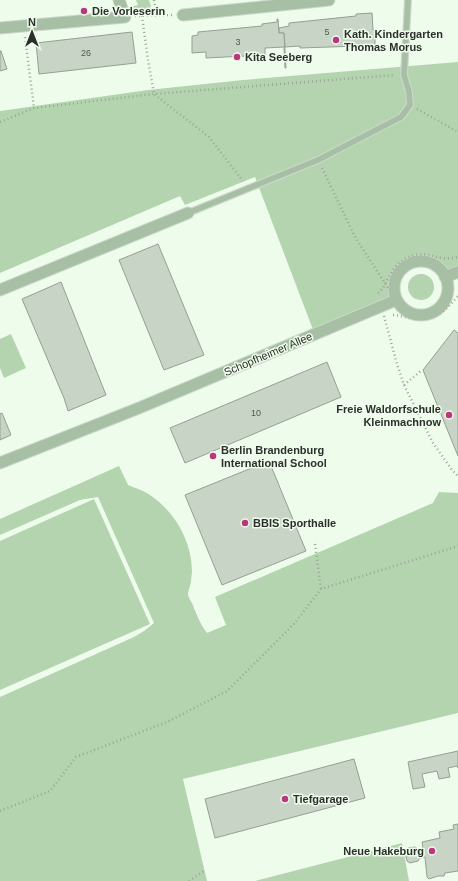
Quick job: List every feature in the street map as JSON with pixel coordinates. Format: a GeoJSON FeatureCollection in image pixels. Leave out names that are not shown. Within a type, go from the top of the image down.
{"type":"FeatureCollection","features":[{"type":"Feature","properties":{"kind":"street"},"geometry":{"type":"LineString","coordinates":[[0,28],[125,17],[119,0]]}},
{"type":"Feature","properties":{"kind":"street"},"geometry":{"type":"LineString","coordinates":[[183,15],[329,0]]}},
{"type":"Feature","properties":{"kind":"street"},"geometry":{"type":"LineString","coordinates":[[0,290],[188,213]]}},
{"type":"Feature","properties":{"kind":"street"},"geometry":{"type":"LineString","coordinates":[[418,261],[434,264],[445,277],[448,286],[447,295],[443,304],[428,314],[419,315],[410,313],[396,300],[394,283],[397,275],[409,264],[418,261]]}},
{"type":"Feature","properties":{"kind":"street"},"geometry":{"type":"LineString","coordinates":[[445,277],[458,272]]}},
{"type":"Feature","properties":{"kind":"street","name":"Schopfheimer Allee"},"geometry":{"type":"LineString","coordinates":[[0,463],[384,312],[396,300]]}},
{"type":"Feature","properties":{"kind":"lane"},"geometry":{"type":"LineString","coordinates":[[188,213],[318,160],[401,117],[410,105],[409,92],[404,75],[408,0]]}},
{"type":"Feature","properties":{"kind":"path"},"geometry":{"type":"LineString","coordinates":[[154,0],[157,16]]}},
{"type":"Feature","properties":{"kind":"path"},"geometry":{"type":"LineString","coordinates":[[125,17],[183,15]]}},
{"type":"Feature","properties":{"kind":"path"},"geometry":{"type":"LineString","coordinates":[[142,16],[154,94],[209,137],[249,188]]}},
{"type":"Feature","properties":{"kind":"path"},"geometry":{"type":"LineString","coordinates":[[24,26],[34,108]]}},
{"type":"Feature","properties":{"kind":"path"},"geometry":{"type":"LineString","coordinates":[[0,122],[34,108],[154,94],[404,75]]}},
{"type":"Feature","properties":{"kind":"path"},"geometry":{"type":"LineString","coordinates":[[410,105],[458,132]]}},
{"type":"Feature","properties":{"kind":"path"},"geometry":{"type":"LineString","coordinates":[[318,160],[355,237],[396,300]]}},
{"type":"Feature","properties":{"kind":"path"},"geometry":{"type":"LineString","coordinates":[[377,294],[386,284],[396,266],[406,258],[417,254],[450,259],[458,258]]}},
{"type":"Feature","properties":{"kind":"path"},"geometry":{"type":"LineString","coordinates":[[391,315],[423,320],[434,318],[446,310],[458,296]]}},
{"type":"Feature","properties":{"kind":"path"},"geometry":{"type":"LineString","coordinates":[[378,317],[384,312],[396,364],[404,385],[434,443],[452,470],[458,476]]}},
{"type":"Feature","properties":{"kind":"path"},"geometry":{"type":"LineString","coordinates":[[404,385],[422,370]]}},
{"type":"Feature","properties":{"kind":"path"},"geometry":{"type":"LineString","coordinates":[[315,544],[321,589]]}},
{"type":"Feature","properties":{"kind":"path"},"geometry":{"type":"LineString","coordinates":[[0,811],[50,791],[76,756],[167,722],[227,691],[294,624],[321,589],[458,546]]}},
{"type":"Feature","properties":{"kind":"path"},"geometry":{"type":"LineString","coordinates":[[189,881],[204,871]]}},
{"type":"Feature","properties":{"kind":"green space"},"geometry":{"type":"Polygon","coordinates":[[[136,0],[149,0],[151,6],[148,11],[130,12],[129,7],[138,5],[136,0]]]}},
{"type":"Feature","properties":{"kind":"green space"},"geometry":{"type":"Polygon","coordinates":[[[458,62],[458,272],[445,277],[440,269],[435,265],[420,261],[413,263],[401,271],[394,283],[396,300],[315,335],[255,177],[185,205],[180,196],[0,273],[0,111],[148,90],[243,80],[458,62]]]}},
{"type":"Feature","properties":{"kind":"green space"},"geometry":{"type":"Polygon","coordinates":[[[421,274],[430,278],[434,287],[430,296],[421,300],[412,296],[408,287],[412,278],[421,274]]]}},
{"type":"Feature","properties":{"kind":"green space"},"geometry":{"type":"Polygon","coordinates":[[[11,334],[26,368],[4,378],[0,368],[0,339],[11,334]]]}},
{"type":"Feature","properties":{"kind":"green space"},"geometry":{"type":"Polygon","coordinates":[[[119,466],[128,485],[145,492],[159,502],[174,518],[180,528],[189,548],[191,559],[192,573],[188,595],[200,622],[207,633],[226,625],[215,597],[433,503],[439,492],[458,493],[458,713],[183,779],[207,881],[0,881],[0,697],[134,637],[154,623],[98,497],[80,500],[0,535],[0,519],[119,466]]]}},
{"type":"Feature","properties":{"kind":"green space"},"geometry":{"type":"Polygon","coordinates":[[[94,499],[150,624],[0,690],[0,541],[94,499]]]}},
{"type":"Feature","properties":{"kind":"green space"},"geometry":{"type":"Polygon","coordinates":[[[402,843],[409,881],[255,881],[402,843]]]}},
{"type":"Feature","properties":{"kind":"building"},"geometry":{"type":"Polygon","coordinates":[[[372,13],[373,30],[375,30],[375,45],[363,46],[363,44],[359,44],[359,46],[300,48],[300,46],[285,47],[284,33],[279,33],[279,28],[289,26],[289,23],[372,13]]]}},
{"type":"Feature","properties":{"kind":"building"},"geometry":{"type":"Polygon","coordinates":[[[277,19],[279,33],[284,33],[286,68],[284,47],[265,48],[265,55],[206,58],[206,52],[192,53],[192,36],[198,35],[198,32],[262,26],[262,24],[277,22],[277,19]]]}},
{"type":"Feature","properties":{"kind":"building"},"geometry":{"type":"Polygon","coordinates":[[[132,32],[136,63],[39,74],[36,43],[132,32]]]}},
{"type":"Feature","properties":{"kind":"building"},"geometry":{"type":"Polygon","coordinates":[[[0,51],[7,69],[0,71],[0,51]]]}},
{"type":"Feature","properties":{"kind":"building"},"geometry":{"type":"Polygon","coordinates":[[[158,244],[204,355],[164,370],[119,260],[158,244]]]}},
{"type":"Feature","properties":{"kind":"building"},"geometry":{"type":"Polygon","coordinates":[[[61,282],[106,395],[68,411],[64,398],[22,299],[61,282]]]}},
{"type":"Feature","properties":{"kind":"building","name":"Freie Waldorfschule Kleinmachnow"},"geometry":{"type":"Polygon","coordinates":[[[454,330],[458,333],[458,456],[423,370],[454,330]]]}},
{"type":"Feature","properties":{"kind":"building"},"geometry":{"type":"Polygon","coordinates":[[[327,362],[341,397],[185,463],[170,428],[327,362]]]}},
{"type":"Feature","properties":{"kind":"building"},"geometry":{"type":"Polygon","coordinates":[[[2,413],[11,435],[0,440],[0,414],[2,413]]]}},
{"type":"Feature","properties":{"kind":"building","name":"BBIS Sporthalle"},"geometry":{"type":"Polygon","coordinates":[[[269,461],[306,551],[222,585],[185,495],[269,461]]]}},
{"type":"Feature","properties":{"kind":"building"},"geometry":{"type":"Polygon","coordinates":[[[458,751],[458,768],[457,766],[448,768],[450,777],[439,779],[437,771],[422,774],[425,787],[413,789],[408,762],[458,751]]]}},
{"type":"Feature","properties":{"kind":"building","name":"Tiefgarage"},"geometry":{"type":"Polygon","coordinates":[[[354,759],[365,798],[215,838],[205,799],[354,759]]]}},
{"type":"Feature","properties":{"kind":"building","name":"Neue Hakeburg"},"geometry":{"type":"Polygon","coordinates":[[[458,824],[458,871],[445,873],[444,876],[429,879],[427,877],[425,857],[410,863],[407,861],[405,852],[408,848],[423,848],[422,842],[440,838],[439,832],[454,829],[453,825],[458,824]]]}},
{"type":"Feature","properties":{"kind":"place","name":"Die Vorleserin"},"geometry":{"type":"Point","coordinates":[84,11]}},
{"type":"Feature","properties":{"kind":"place","name":"Kath. Kindergarten Thomas Morus"},"geometry":{"type":"Point","coordinates":[336,40]}},
{"type":"Feature","properties":{"kind":"place","name":"Kita Seeberg"},"geometry":{"type":"Point","coordinates":[237,57]}},
{"type":"Feature","properties":{"kind":"place","name":"Freie Waldorfschule Kleinmachnow"},"geometry":{"type":"Point","coordinates":[449,415]}},
{"type":"Feature","properties":{"kind":"place","name":"Berlin Brandenburg International School"},"geometry":{"type":"Point","coordinates":[213,456]}},
{"type":"Feature","properties":{"kind":"place","name":"BBIS Sporthalle"},"geometry":{"type":"Point","coordinates":[245,523]}},
{"type":"Feature","properties":{"kind":"place","name":"Tiefgarage"},"geometry":{"type":"Point","coordinates":[285,799]}},
{"type":"Feature","properties":{"kind":"place","name":"Neue Hakeburg"},"geometry":{"type":"Point","coordinates":[432,851]}}]}
